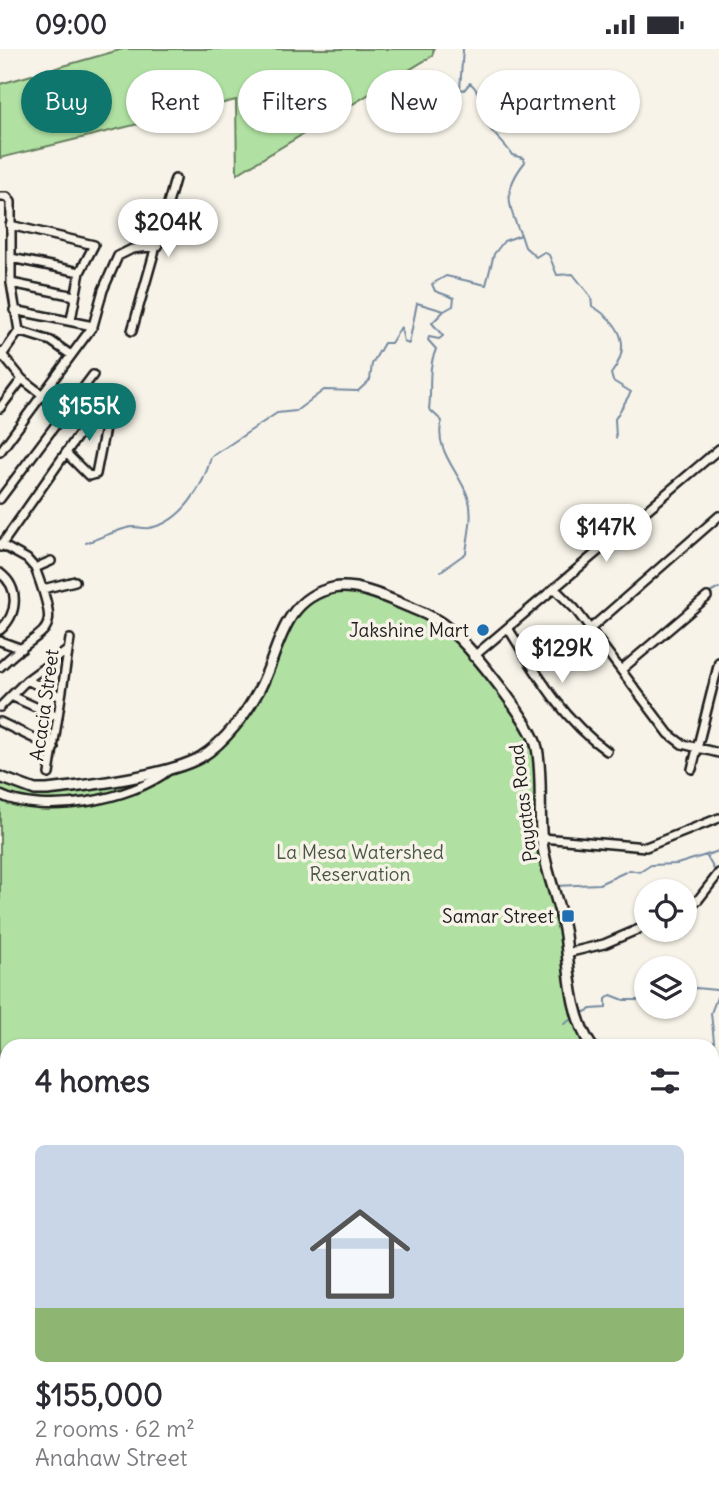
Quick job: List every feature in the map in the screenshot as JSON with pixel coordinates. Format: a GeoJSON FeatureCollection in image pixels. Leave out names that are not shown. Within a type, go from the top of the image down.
{"type":"FeatureCollection","features":[{"type":"Feature","properties":{"kind":"main road","name":"Payatas Road"},"geometry":{"type":"LineString","coordinates":[[0,777],[35,790],[47,790],[172,768],[204,755],[239,720],[260,689],[288,618],[302,604],[321,592],[347,587],[417,610],[450,630],[532,731],[539,762],[542,838],[567,953],[575,1007],[587,1039]]}},
{"type":"Feature","properties":{"kind":"street"},"geometry":{"type":"LineString","coordinates":[[132,331],[175,179]]}},
{"type":"Feature","properties":{"kind":"street"},"geometry":{"type":"LineString","coordinates":[[0,197],[10,200],[11,283],[19,331]]}},
{"type":"Feature","properties":{"kind":"street"},"geometry":{"type":"LineString","coordinates":[[10,225],[94,244],[80,272],[71,320]]}},
{"type":"Feature","properties":{"kind":"street"},"geometry":{"type":"LineString","coordinates":[[0,452],[93,326],[103,290],[118,256],[132,249],[158,246]]}},
{"type":"Feature","properties":{"kind":"street"},"geometry":{"type":"LineString","coordinates":[[10,258],[80,272]]}},
{"type":"Feature","properties":{"kind":"street"},"geometry":{"type":"LineString","coordinates":[[11,283],[75,296]]}},
{"type":"Feature","properties":{"kind":"street"},"geometry":{"type":"LineString","coordinates":[[14,310],[93,326]]}},
{"type":"Feature","properties":{"kind":"street"},"geometry":{"type":"LineString","coordinates":[[19,331],[51,341],[71,355]]}},
{"type":"Feature","properties":{"kind":"street"},"geometry":{"type":"LineString","coordinates":[[19,331],[0,355],[22,379],[85,427]]}},
{"type":"Feature","properties":{"kind":"street"},"geometry":{"type":"LineString","coordinates":[[0,499],[93,375]]}},
{"type":"Feature","properties":{"kind":"street"},"geometry":{"type":"LineString","coordinates":[[0,408],[22,379]]}},
{"type":"Feature","properties":{"kind":"street"},"geometry":{"type":"LineString","coordinates":[[66,453],[89,476],[96,474],[111,397]]}},
{"type":"Feature","properties":{"kind":"street"},"geometry":{"type":"LineString","coordinates":[[0,667],[39,639],[50,617],[35,568],[27,559],[0,545],[85,427],[105,417]]}},
{"type":"Feature","properties":{"kind":"street"},"geometry":{"type":"LineString","coordinates":[[473,657],[719,449]]}},
{"type":"Feature","properties":{"kind":"street"},"geometry":{"type":"LineString","coordinates":[[590,629],[719,516]]}},
{"type":"Feature","properties":{"kind":"street"},"geometry":{"type":"LineString","coordinates":[[35,568],[51,561]]}},
{"type":"Feature","properties":{"kind":"street"},"geometry":{"type":"LineString","coordinates":[[0,573],[9,580],[15,604],[7,624],[0,630]]}},
{"type":"Feature","properties":{"kind":"street"},"geometry":{"type":"LineString","coordinates":[[43,589],[75,581]]}},
{"type":"Feature","properties":{"kind":"street"},"geometry":{"type":"LineString","coordinates":[[555,589],[590,629],[669,734],[682,744],[719,753]]}},
{"type":"Feature","properties":{"kind":"street"},"geometry":{"type":"LineString","coordinates":[[621,670],[707,597]]}},
{"type":"Feature","properties":{"kind":"street"},"geometry":{"type":"LineString","coordinates":[[508,628],[560,707],[583,733],[607,751]]}},
{"type":"Feature","properties":{"kind":"street","name":"Acacia Street"},"geometry":{"type":"LineString","coordinates":[[49,774],[70,639]]}},
{"type":"Feature","properties":{"kind":"street"},"geometry":{"type":"LineString","coordinates":[[0,641],[22,649]]}},
{"type":"Feature","properties":{"kind":"street"},"geometry":{"type":"LineString","coordinates":[[0,707],[27,680],[68,650]]}},
{"type":"Feature","properties":{"kind":"street"},"geometry":{"type":"LineString","coordinates":[[692,769],[719,662]]}},
{"type":"Feature","properties":{"kind":"street"},"geometry":{"type":"LineString","coordinates":[[27,680],[61,697]]}},
{"type":"Feature","properties":{"kind":"street"},"geometry":{"type":"LineString","coordinates":[[11,696],[58,717]]}},
{"type":"Feature","properties":{"kind":"street"},"geometry":{"type":"LineString","coordinates":[[0,722],[54,748]]}},
{"type":"Feature","properties":{"kind":"street"},"geometry":{"type":"LineString","coordinates":[[0,795],[38,805],[90,800],[154,782],[172,768]]}},
{"type":"Feature","properties":{"kind":"street"},"geometry":{"type":"LineString","coordinates":[[542,838],[646,847],[719,818]]}},
{"type":"Feature","properties":{"kind":"street"},"geometry":{"type":"LineString","coordinates":[[697,900],[719,873]]}},
{"type":"Feature","properties":{"kind":"street"},"geometry":{"type":"LineString","coordinates":[[567,953],[614,940],[634,931]]}},
{"type":"Feature","properties":{"kind":"green space"},"geometry":{"type":"Polygon","coordinates":[[[123,49],[434,49],[432,56],[409,70],[366,70],[366,96],[352,104],[352,70],[238,70],[238,133],[305,133],[237,174],[236,100],[224,103],[224,70],[126,70],[126,127],[112,130],[112,70],[49,70],[123,49]]]}},
{"type":"Feature","properties":{"kind":"green space"},"geometry":{"type":"Polygon","coordinates":[[[21,78],[21,133],[102,133],[0,158],[0,84],[21,78]]]}},
{"type":"Feature","properties":{"kind":"green space","name":"La Mesa Watershed Reservation"},"geometry":{"type":"Polygon","coordinates":[[[353,589],[434,620],[470,653],[532,731],[542,838],[563,925],[572,993],[589,1039],[0,1039],[0,777],[35,790],[192,764],[252,707],[294,614],[323,593],[353,589]]]}},
{"type":"Feature","properties":{"kind":"waterway"},"geometry":{"type":"LineString","coordinates":[[86,543],[130,527],[149,528],[172,519],[197,490],[211,457],[277,413],[296,411],[324,390],[358,391],[370,380],[372,364],[384,343],[391,343],[401,327],[404,342],[409,344],[417,303],[444,311],[453,306],[454,298],[435,291],[432,284],[446,276],[486,285],[494,254],[504,241],[521,235],[510,206],[510,189],[525,162],[523,158],[512,155],[490,128],[474,87],[470,83],[464,90],[460,89],[463,49]]}},
{"type":"Feature","properties":{"kind":"waterway"},"geometry":{"type":"LineString","coordinates":[[521,235],[525,247],[536,257],[544,252],[549,255],[557,275],[573,274],[591,297],[592,306],[610,320],[620,335],[621,354],[611,374],[613,381],[631,392],[615,419],[616,438]]}},
{"type":"Feature","properties":{"kind":"waterway"},"geometry":{"type":"LineString","coordinates":[[441,571],[466,553],[471,518],[468,497],[441,441],[442,421],[429,409],[431,371],[436,349],[428,340],[429,337],[439,339],[443,336],[432,323],[444,311]]}},
{"type":"Feature","properties":{"kind":"waterway"},"geometry":{"type":"LineString","coordinates":[[708,594],[719,588]]}},
{"type":"Feature","properties":{"kind":"waterway"},"geometry":{"type":"LineString","coordinates":[[555,886],[599,884],[630,870],[640,872],[651,865],[677,864],[719,851]]}},
{"type":"Feature","properties":{"kind":"waterway"},"geometry":{"type":"LineString","coordinates":[[706,855],[715,871]]}},
{"type":"Feature","properties":{"kind":"waterway"},"geometry":{"type":"LineString","coordinates":[[697,988],[716,990]]}},
{"type":"Feature","properties":{"kind":"waterway"},"geometry":{"type":"LineString","coordinates":[[714,1039],[711,1013],[719,992]]}},
{"type":"Feature","properties":{"kind":"waterway"},"geometry":{"type":"LineString","coordinates":[[580,1014],[591,1009],[606,1008],[606,999],[611,995],[624,1000],[634,1000]]}},
{"type":"Feature","properties":{"kind":"waterway"},"geometry":{"type":"LineString","coordinates":[[564,1024],[575,1017]]}},
{"type":"Feature","properties":{"kind":"place","name":"Jakshine Mart"},"geometry":{"type":"Point","coordinates":[483,630]}},
{"type":"Feature","properties":{"kind":"place","name":"Samar Street"},"geometry":{"type":"Point","coordinates":[568,916]}}]}
